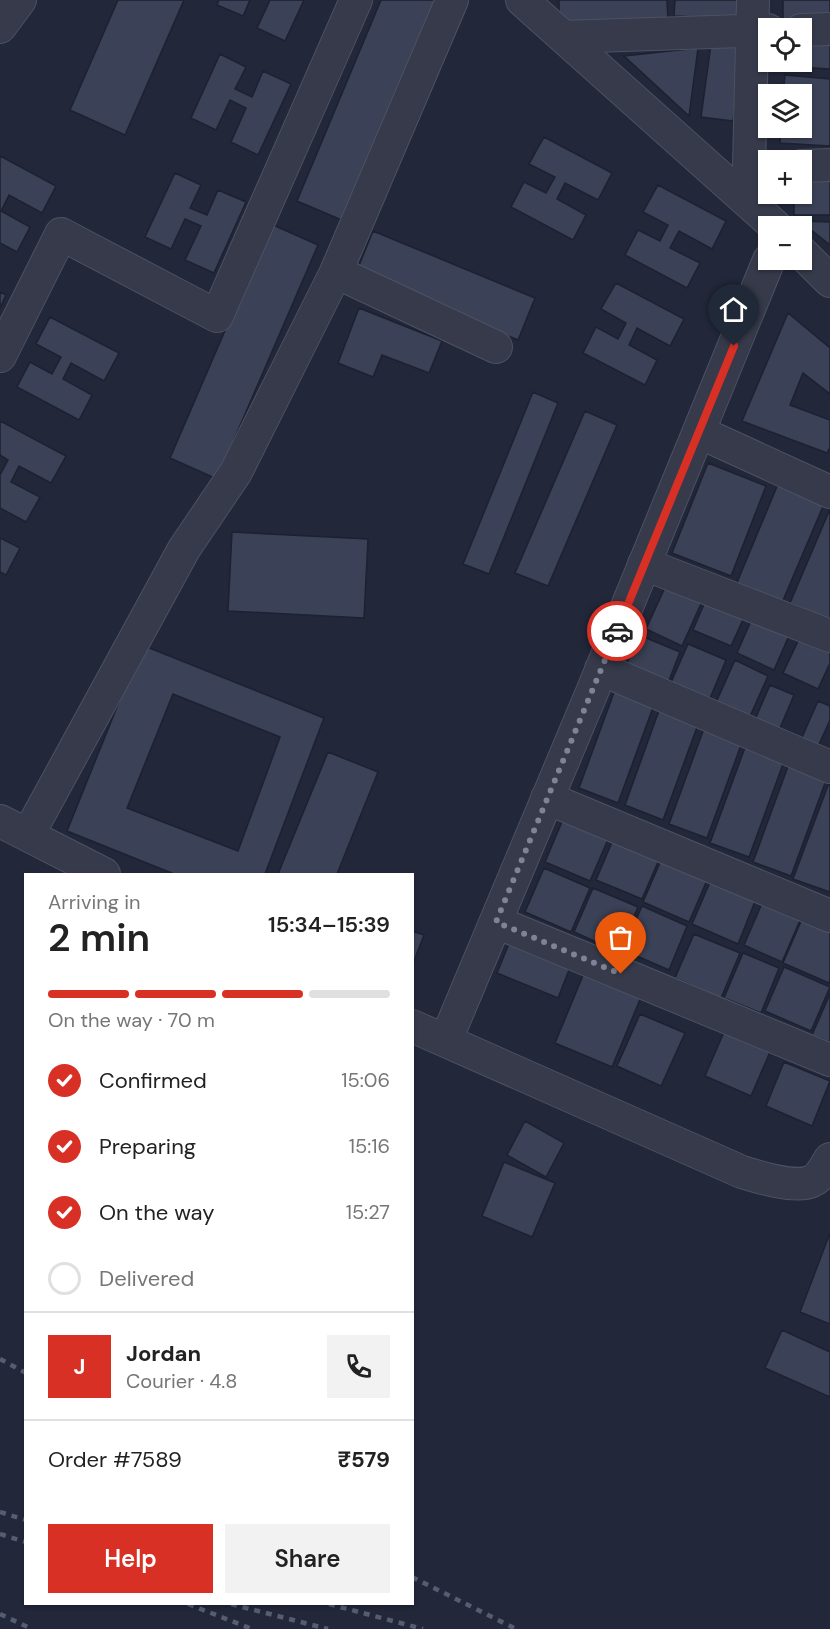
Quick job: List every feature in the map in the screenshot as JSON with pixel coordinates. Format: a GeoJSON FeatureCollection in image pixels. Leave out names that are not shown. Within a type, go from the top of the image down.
{"type":"FeatureCollection","features":[{"type":"Feature","properties":{"kind":"street"},"geometry":{"type":"LineString","coordinates":[[0,27],[20,0]]}},
{"type":"Feature","properties":{"kind":"street"},"geometry":{"type":"LineString","coordinates":[[0,356],[62,235],[217,316],[356,0]]}},
{"type":"Feature","properties":{"kind":"street"},"geometry":{"type":"LineString","coordinates":[[28,835],[184,549],[236,472],[336,272],[452,0]]}},
{"type":"Feature","properties":{"kind":"street"},"geometry":{"type":"LineString","coordinates":[[522,0],[764,216]]}},
{"type":"Feature","properties":{"kind":"street"},"geometry":{"type":"LineString","coordinates":[[564,37],[758,20]]}},
{"type":"Feature","properties":{"kind":"street"},"geometry":{"type":"LineString","coordinates":[[812,30],[830,29]]}},
{"type":"Feature","properties":{"kind":"street"},"geometry":{"type":"LineString","coordinates":[[758,72],[758,150]]}},
{"type":"Feature","properties":{"kind":"street"},"geometry":{"type":"LineString","coordinates":[[812,166],[830,165]]}},
{"type":"Feature","properties":{"kind":"street"},"geometry":{"type":"LineString","coordinates":[[746,200],[758,167]]}},
{"type":"Feature","properties":{"kind":"street"},"geometry":{"type":"LineString","coordinates":[[812,263],[830,281]]}},
{"type":"Feature","properties":{"kind":"street"},"geometry":{"type":"LineString","coordinates":[[446,1040],[765,270]]}},
{"type":"Feature","properties":{"kind":"street"},"geometry":{"type":"LineString","coordinates":[[336,272],[496,347]]}},
{"type":"Feature","properties":{"kind":"street"},"geometry":{"type":"LineString","coordinates":[[699,432],[830,492]]}},
{"type":"Feature","properties":{"kind":"street"},"geometry":{"type":"LineString","coordinates":[[644,564],[830,636]]}},
{"type":"Feature","properties":{"kind":"street"},"geometry":{"type":"LineString","coordinates":[[601,669],[830,767]]}},
{"type":"Feature","properties":{"kind":"street"},"geometry":{"type":"LineString","coordinates":[[547,798],[830,916]]}},
{"type":"Feature","properties":{"kind":"street"},"geometry":{"type":"LineString","coordinates":[[0,821],[102,873]]}},
{"type":"Feature","properties":{"kind":"street"},"geometry":{"type":"LineString","coordinates":[[496,922],[830,1060]]}},
{"type":"Feature","properties":{"kind":"street"},"geometry":{"type":"LineString","coordinates":[[414,1027],[742,1172],[782,1182],[804,1183],[812,1181],[822,1173],[830,1159]]}},
{"type":"Feature","properties":{"kind":"building"},"geometry":{"type":"Polygon","coordinates":[[[118,0],[184,0],[125,135],[70,110],[118,0]]]}},
{"type":"Feature","properties":{"kind":"building"},"geometry":{"type":"Polygon","coordinates":[[[219,0],[250,0],[243,16],[217,5],[219,0]]]}},
{"type":"Feature","properties":{"kind":"building"},"geometry":{"type":"Polygon","coordinates":[[[270,0],[304,0],[285,41],[257,28],[270,0]]]}},
{"type":"Feature","properties":{"kind":"building"},"geometry":{"type":"Polygon","coordinates":[[[381,0],[436,0],[344,221],[297,201],[381,0]]]}},
{"type":"Feature","properties":{"kind":"building"},"geometry":{"type":"Polygon","coordinates":[[[559,0],[667,0],[668,22],[559,25],[559,0]]]}},
{"type":"Feature","properties":{"kind":"building"},"geometry":{"type":"Polygon","coordinates":[[[675,0],[742,0],[741,19],[674,16],[675,0]]]}},
{"type":"Feature","properties":{"kind":"building"},"geometry":{"type":"Polygon","coordinates":[[[783,0],[830,0],[830,21],[812,21],[812,18],[783,18],[783,0]]]}},
{"type":"Feature","properties":{"kind":"building"},"geometry":{"type":"Polygon","coordinates":[[[712,37],[744,41],[733,121],[701,117],[712,37]]]}},
{"type":"Feature","properties":{"kind":"building"},"geometry":{"type":"Polygon","coordinates":[[[812,37],[830,38],[830,69],[812,68],[812,37]]]}},
{"type":"Feature","properties":{"kind":"building"},"geometry":{"type":"Polygon","coordinates":[[[698,48],[689,116],[624,56],[698,48]]]}},
{"type":"Feature","properties":{"kind":"building"},"geometry":{"type":"Polygon","coordinates":[[[220,54],[246,67],[235,89],[252,97],[263,71],[291,84],[258,155],[231,142],[246,108],[230,100],[216,130],[191,118],[220,54]]]}},
{"type":"Feature","properties":{"kind":"building"},"geometry":{"type":"Polygon","coordinates":[[[785,75],[830,79],[830,146],[780,143],[780,138],[812,138],[812,84],[784,84],[785,75]]]}},
{"type":"Feature","properties":{"kind":"building"},"geometry":{"type":"Polygon","coordinates":[[[544,137],[612,173],[598,200],[565,183],[557,199],[586,215],[573,240],[511,207],[524,182],[546,193],[555,177],[529,164],[544,137]]]}},
{"type":"Feature","properties":{"kind":"building"},"geometry":{"type":"Polygon","coordinates":[[[0,156],[56,186],[42,213],[9,195],[1,211],[30,227],[17,252],[0,243],[0,156]]]}},
{"type":"Feature","properties":{"kind":"building"},"geometry":{"type":"Polygon","coordinates":[[[175,173],[201,185],[190,208],[207,215],[218,190],[246,202],[214,273],[185,260],[201,226],[185,219],[171,249],[145,237],[175,173]]]}},
{"type":"Feature","properties":{"kind":"building"},"geometry":{"type":"Polygon","coordinates":[[[812,178],[830,179],[830,215],[794,215],[794,204],[812,204],[812,178]]]}},
{"type":"Feature","properties":{"kind":"building"},"geometry":{"type":"Polygon","coordinates":[[[658,185],[726,221],[712,249],[679,231],[670,248],[700,263],[687,288],[625,255],[638,230],[660,241],[668,225],[643,212],[658,185]]]}},
{"type":"Feature","properties":{"kind":"building"},"geometry":{"type":"Polygon","coordinates":[[[812,221],[830,222],[830,245],[812,231],[812,221]]]}},
{"type":"Feature","properties":{"kind":"building"},"geometry":{"type":"Polygon","coordinates":[[[271,224],[318,245],[217,479],[170,458],[271,224]]]}},
{"type":"Feature","properties":{"kind":"building"},"geometry":{"type":"Polygon","coordinates":[[[373,231],[535,298],[518,340],[356,273],[373,231]]]}},
{"type":"Feature","properties":{"kind":"building"},"geometry":{"type":"Polygon","coordinates":[[[616,283],[684,319],[670,346],[637,328],[629,345],[657,360],[645,385],[583,353],[596,327],[618,339],[626,323],[601,309],[616,283]]]}},
{"type":"Feature","properties":{"kind":"building"},"geometry":{"type":"Polygon","coordinates":[[[0,292],[6,295],[0,308],[0,292]]]}},
{"type":"Feature","properties":{"kind":"building"},"geometry":{"type":"Polygon","coordinates":[[[359,308],[442,341],[429,373],[382,355],[373,377],[338,363],[359,308]]]}},
{"type":"Feature","properties":{"kind":"building"},"geometry":{"type":"Polygon","coordinates":[[[788,313],[830,348],[830,394],[803,373],[790,405],[830,420],[830,447],[827,453],[742,421],[788,313]]]}},
{"type":"Feature","properties":{"kind":"building"},"geometry":{"type":"Polygon","coordinates":[[[50,317],[119,353],[104,381],[71,363],[63,379],[92,395],[79,420],[17,387],[30,362],[52,374],[61,357],[36,344],[50,317]]]}},
{"type":"Feature","properties":{"kind":"building"},"geometry":{"type":"Polygon","coordinates":[[[533,392],[558,403],[489,574],[463,564],[533,392]]]}},
{"type":"Feature","properties":{"kind":"building"},"geometry":{"type":"Polygon","coordinates":[[[585,411],[617,425],[548,586],[515,573],[585,411]]]}},
{"type":"Feature","properties":{"kind":"building"},"geometry":{"type":"Polygon","coordinates":[[[0,421],[66,456],[51,483],[19,466],[11,482],[40,497],[26,522],[0,508],[0,475],[8,460],[0,455],[0,421]]]}},
{"type":"Feature","properties":{"kind":"building"},"geometry":{"type":"Polygon","coordinates":[[[708,463],[766,486],[731,576],[672,553],[708,463]]]}},
{"type":"Feature","properties":{"kind":"building"},"geometry":{"type":"Polygon","coordinates":[[[778,484],[824,504],[781,605],[736,585],[778,484]]]}},
{"type":"Feature","properties":{"kind":"building"},"geometry":{"type":"Polygon","coordinates":[[[830,509],[830,620],[790,603],[830,509]]]}},
{"type":"Feature","properties":{"kind":"building"},"geometry":{"type":"Polygon","coordinates":[[[232,532],[368,539],[364,618],[228,611],[232,532]]]}},
{"type":"Feature","properties":{"kind":"building"},"geometry":{"type":"Polygon","coordinates":[[[0,538],[20,548],[6,575],[0,572],[0,538]]]}},
{"type":"Feature","properties":{"kind":"building"},"geometry":{"type":"Polygon","coordinates":[[[668,581],[704,597],[682,646],[646,629],[668,581]]]}},
{"type":"Feature","properties":{"kind":"building"},"geometry":{"type":"Polygon","coordinates":[[[707,597],[746,613],[731,646],[693,630],[707,597]]]}},
{"type":"Feature","properties":{"kind":"building"},"geometry":{"type":"Polygon","coordinates":[[[754,614],[791,631],[774,670],[737,653],[754,614]]]}},
{"type":"Feature","properties":{"kind":"building"},"geometry":{"type":"Polygon","coordinates":[[[639,635],[680,652],[668,683],[626,666],[639,635]]]}},
{"type":"Feature","properties":{"kind":"building"},"geometry":{"type":"Polygon","coordinates":[[[800,637],[830,651],[830,663],[818,689],[783,673],[800,637]]]}},
{"type":"Feature","properties":{"kind":"building"},"geometry":{"type":"Polygon","coordinates":[[[688,644],[726,660],[708,703],[669,687],[688,644]]]}},
{"type":"Feature","properties":{"kind":"building"},"geometry":{"type":"Polygon","coordinates":[[[142,645],[324,718],[265,873],[172,873],[67,831],[142,645]],[[173,694],[127,808],[238,851],[280,737],[173,694]]]}},
{"type":"Feature","properties":{"kind":"building"},"geometry":{"type":"Polygon","coordinates":[[[735,660],[768,676],[747,723],[714,707],[735,660]]]}},
{"type":"Feature","properties":{"kind":"building"},"geometry":{"type":"Polygon","coordinates":[[[770,685],[794,695],[777,735],[753,724],[770,685]]]}},
{"type":"Feature","properties":{"kind":"building"},"geometry":{"type":"Polygon","coordinates":[[[616,687],[655,702],[618,803],[579,788],[616,687]]]}},
{"type":"Feature","properties":{"kind":"building"},"geometry":{"type":"Polygon","coordinates":[[[818,701],[830,706],[830,720],[816,751],[799,744],[818,701]]]}},
{"type":"Feature","properties":{"kind":"building"},"geometry":{"type":"Polygon","coordinates":[[[661,705],[700,719],[663,820],[625,805],[661,705]]]}},
{"type":"Feature","properties":{"kind":"building"},"geometry":{"type":"Polygon","coordinates":[[[706,723],[744,737],[707,838],[669,824],[706,723]]]}},
{"type":"Feature","properties":{"kind":"building"},"geometry":{"type":"Polygon","coordinates":[[[747,742],[786,756],[749,857],[710,843],[747,742]]]}},
{"type":"Feature","properties":{"kind":"building"},"geometry":{"type":"Polygon","coordinates":[[[328,752],[378,772],[337,873],[278,873],[328,752]]]}},
{"type":"Feature","properties":{"kind":"building"},"geometry":{"type":"Polygon","coordinates":[[[790,761],[828,775],[791,876],[753,862],[790,761]]]}},
{"type":"Feature","properties":{"kind":"building"},"geometry":{"type":"Polygon","coordinates":[[[830,780],[830,892],[793,879],[830,780]]]}},
{"type":"Feature","properties":{"kind":"building"},"geometry":{"type":"Polygon","coordinates":[[[564,817],[609,837],[590,881],[545,862],[564,817]]]}},
{"type":"Feature","properties":{"kind":"building"},"geometry":{"type":"Polygon","coordinates":[[[615,835],[661,855],[642,899],[596,880],[615,835]]]}},
{"type":"Feature","properties":{"kind":"building"},"geometry":{"type":"Polygon","coordinates":[[[662,858],[708,878],[689,922],[643,902],[662,858]]]}},
{"type":"Feature","properties":{"kind":"building"},"geometry":{"type":"Polygon","coordinates":[[[544,868],[590,888],[571,932],[525,912],[544,868]]]}},
{"type":"Feature","properties":{"kind":"building"},"geometry":{"type":"Polygon","coordinates":[[[711,880],[756,899],[738,944],[692,924],[711,880]]]}},
{"type":"Feature","properties":{"kind":"building"},"geometry":{"type":"Polygon","coordinates":[[[593,888],[638,907],[619,952],[574,932],[593,888]]]}},
{"type":"Feature","properties":{"kind":"building"},"geometry":{"type":"Polygon","coordinates":[[[763,901],[801,918],[782,962],[744,945],[763,901]]]}},
{"type":"Feature","properties":{"kind":"building"},"geometry":{"type":"Polygon","coordinates":[[[642,906],[687,926],[669,970],[623,950],[642,906]]]}},
{"type":"Feature","properties":{"kind":"building"},"geometry":{"type":"Polygon","coordinates":[[[802,919],[830,931],[829,983],[783,963],[802,919]]]}},
{"type":"Feature","properties":{"kind":"building"},"geometry":{"type":"Polygon","coordinates":[[[414,932],[424,935],[414,961],[414,932]]]}},
{"type":"Feature","properties":{"kind":"building"},"geometry":{"type":"Polygon","coordinates":[[[694,934],[740,953],[721,998],[675,978],[694,934]]]}},
{"type":"Feature","properties":{"kind":"building"},"geometry":{"type":"Polygon","coordinates":[[[510,941],[571,965],[558,998],[497,973],[510,941]]]}},
{"type":"Feature","properties":{"kind":"building"},"geometry":{"type":"Polygon","coordinates":[[[743,953],[779,968],[761,1013],[724,998],[743,953]]]}},
{"type":"Feature","properties":{"kind":"building"},"geometry":{"type":"Polygon","coordinates":[[[784,967],[830,987],[811,1031],[765,1011],[784,967]]]}},
{"type":"Feature","properties":{"kind":"building"},"geometry":{"type":"Polygon","coordinates":[[[584,973],[641,997],[612,1067],[555,1043],[584,973]]]}},
{"type":"Feature","properties":{"kind":"building"},"geometry":{"type":"Polygon","coordinates":[[[830,994],[830,1042],[812,1035],[830,994]]]}},
{"type":"Feature","properties":{"kind":"building"},"geometry":{"type":"Polygon","coordinates":[[[640,1014],[685,1033],[661,1086],[617,1066],[640,1014]]]}},
{"type":"Feature","properties":{"kind":"building"},"geometry":{"type":"Polygon","coordinates":[[[724,1032],[770,1052],[751,1096],[705,1076],[724,1032]]]}},
{"type":"Feature","properties":{"kind":"building"},"geometry":{"type":"Polygon","coordinates":[[[784,1062],[830,1081],[812,1126],[766,1106],[784,1062]]]}},
{"type":"Feature","properties":{"kind":"building"},"geometry":{"type":"Polygon","coordinates":[[[525,1121],[564,1143],[546,1177],[507,1155],[525,1121]]]}},
{"type":"Feature","properties":{"kind":"building"},"geometry":{"type":"Polygon","coordinates":[[[504,1162],[555,1183],[532,1237],[482,1216],[504,1162]]]}},
{"type":"Feature","properties":{"kind":"building"},"geometry":{"type":"Polygon","coordinates":[[[830,1233],[830,1324],[800,1312],[830,1233]]]}},
{"type":"Feature","properties":{"kind":"building"},"geometry":{"type":"Polygon","coordinates":[[[782,1330],[830,1352],[830,1397],[765,1368],[782,1330]]]}},
{"type":"Feature","properties":{"kind":"railway"},"geometry":{"type":"LineString","coordinates":[[0,1359],[24,1372]]}},
{"type":"Feature","properties":{"kind":"railway"},"geometry":{"type":"LineString","coordinates":[[0,1512],[24,1519]]}},
{"type":"Feature","properties":{"kind":"railway"},"geometry":{"type":"LineString","coordinates":[[0,1534],[24,1541]]}},
{"type":"Feature","properties":{"kind":"railway"},"geometry":{"type":"LineString","coordinates":[[414,1578],[516,1629]]}},
{"type":"Feature","properties":{"kind":"railway"},"geometry":{"type":"LineString","coordinates":[[191,1605],[252,1629]]}},
{"type":"Feature","properties":{"kind":"railway"},"geometry":{"type":"LineString","coordinates":[[235,1605],[328,1629]]}},
{"type":"Feature","properties":{"kind":"railway"},"geometry":{"type":"LineString","coordinates":[[333,1605],[423,1629]]}},
{"type":"Feature","properties":{"kind":"railway"},"geometry":{"type":"LineString","coordinates":[[0,1614],[32,1629]]}},
{"type":"Feature","properties":{"kind":"way so far"},"geometry":{"type":"LineString","coordinates":[[617,631],[496,922],[621,974]]}},
{"type":"Feature","properties":{"kind":"route"},"geometry":{"type":"LineString","coordinates":[[617,631],[734,346]]}}]}
